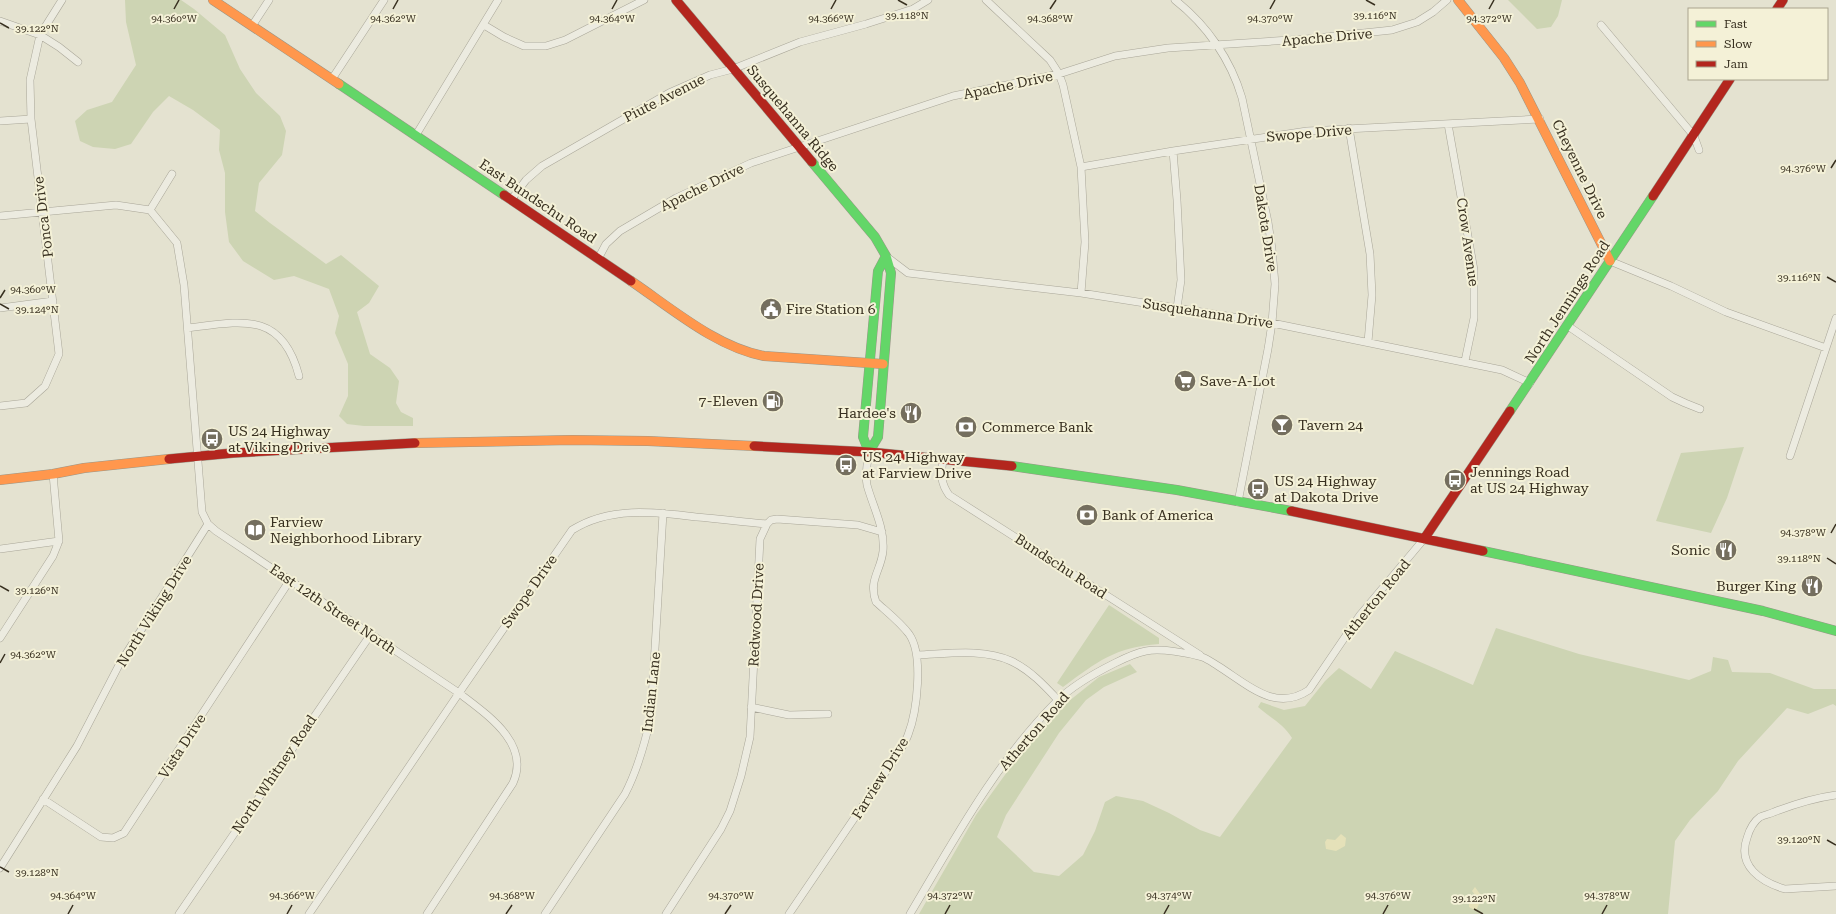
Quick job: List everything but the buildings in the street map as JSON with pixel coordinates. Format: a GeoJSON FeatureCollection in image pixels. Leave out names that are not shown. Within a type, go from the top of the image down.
{"type":"FeatureCollection","features":[{"type":"Feature","properties":{"kind":"main road","name":"East Bundschu Road"},"geometry":{"type":"LineString","coordinates":[[212,0],[416,135],[720,341],[748,353],[764,356],[884,364]]}},
{"type":"Feature","properties":{"kind":"main road","name":"Susquehanna Ridge"},"geometry":{"type":"LineString","coordinates":[[676,0],[874,237],[886,256],[891,272],[878,437],[869,452]]}},
{"type":"Feature","properties":{"kind":"main road","name":"Cheyenne Drive"},"geometry":{"type":"LineString","coordinates":[[1458,0],[1504,58],[1520,83],[1540,119],[1610,261]]}},
{"type":"Feature","properties":{"kind":"main road","name":"North Jennings Road"},"geometry":{"type":"LineString","coordinates":[[1424,539],[1568,326],[1729,80]]}},
{"type":"Feature","properties":{"kind":"main road"},"geometry":{"type":"LineString","coordinates":[[869,452],[863,437],[871,363],[878,271],[886,256]]}},
{"type":"Feature","properties":{"kind":"main road"},"geometry":{"type":"LineString","coordinates":[[867,396],[881,398]]}},
{"type":"Feature","properties":{"kind":"main road"},"geometry":{"type":"LineString","coordinates":[[0,480],[53,474],[84,468],[198,457],[378,444],[571,440],[720,443],[869,452],[995,464],[1106,479],[1238,502],[1424,539],[1769,612],[1836,631]]}},
{"type":"Feature","properties":{"kind":"street","name":"Ponca Drive"},"geometry":{"type":"LineString","coordinates":[[0,406],[26,403],[45,386],[59,354],[31,119],[30,80],[40,35],[62,0]]}},
{"type":"Feature","properties":{"kind":"street"},"geometry":{"type":"LineString","coordinates":[[252,26],[269,0]]}},
{"type":"Feature","properties":{"kind":"street"},"geometry":{"type":"LineString","coordinates":[[332,79],[384,0]]}},
{"type":"Feature","properties":{"kind":"street"},"geometry":{"type":"LineString","coordinates":[[416,135],[498,0]]}},
{"type":"Feature","properties":{"kind":"street"},"geometry":{"type":"LineString","coordinates":[[484,25],[504,37],[524,46],[546,46],[565,40],[644,0]]}},
{"type":"Feature","properties":{"kind":"street","name":"Piute Avenue"},"geometry":{"type":"LineString","coordinates":[[511,200],[526,180],[542,166],[669,92],[710,75],[733,69],[800,42],[866,24],[913,9],[928,0]]}},
{"type":"Feature","properties":{"kind":"street"},"geometry":{"type":"LineString","coordinates":[[986,0],[1050,60],[1064,85],[1081,167],[1085,242],[1081,293]]}},
{"type":"Feature","properties":{"kind":"street","name":"Dakota Drive"},"geometry":{"type":"LineString","coordinates":[[1175,0],[1202,25],[1237,80],[1242,98],[1272,249],[1275,284],[1272,324],[1238,502]]}},
{"type":"Feature","properties":{"kind":"street","name":"Apache Drive"},"geometry":{"type":"LineString","coordinates":[[598,259],[606,244],[620,231],[676,198],[751,163],[798,146],[953,96],[1059,74],[1115,56],[1168,48],[1306,39],[1392,30],[1416,22],[1433,12],[1447,0]]}},
{"type":"Feature","properties":{"kind":"street"},"geometry":{"type":"LineString","coordinates":[[0,21],[40,35],[60,47],[78,62]]}},
{"type":"Feature","properties":{"kind":"street"},"geometry":{"type":"LineString","coordinates":[[1601,25],[1694,136],[1699,150]]}},
{"type":"Feature","properties":{"kind":"street"},"geometry":{"type":"LineString","coordinates":[[0,121],[31,119]]}},
{"type":"Feature","properties":{"kind":"street","name":"Swope Drive"},"geometry":{"type":"LineString","coordinates":[[1081,167],[1173,151],[1307,131],[1540,119]]}},
{"type":"Feature","properties":{"kind":"street","name":"Crow Avenue"},"geometry":{"type":"LineString","coordinates":[[1448,124],[1474,270],[1474,318],[1465,361]]}},
{"type":"Feature","properties":{"kind":"street"},"geometry":{"type":"LineString","coordinates":[[1349,128],[1370,254],[1372,295],[1368,342]]}},
{"type":"Feature","properties":{"kind":"street"},"geometry":{"type":"LineString","coordinates":[[1173,151],[1181,280],[1177,308]]}},
{"type":"Feature","properties":{"kind":"street"},"geometry":{"type":"LineString","coordinates":[[150,210],[172,174]]}},
{"type":"Feature","properties":{"kind":"street"},"geometry":{"type":"LineString","coordinates":[[0,216],[116,205],[150,210],[177,243],[184,285],[188,328],[188,348],[196,412],[202,512],[208,524]]}},
{"type":"Feature","properties":{"kind":"street","name":"Susquehanna Drive"},"geometry":{"type":"LineString","coordinates":[[886,256],[908,273],[1081,293],[1272,324],[1465,361],[1502,370],[1530,383]]}},
{"type":"Feature","properties":{"kind":"street"},"geometry":{"type":"LineString","coordinates":[[1610,261],[1671,286],[1726,312],[1826,348]]}},
{"type":"Feature","properties":{"kind":"street"},"geometry":{"type":"LineString","coordinates":[[0,308],[53,300]]}},
{"type":"Feature","properties":{"kind":"street"},"geometry":{"type":"LineString","coordinates":[[1790,456],[1836,318]]}},
{"type":"Feature","properties":{"kind":"street"},"geometry":{"type":"LineString","coordinates":[[188,328],[241,322],[262,327],[272,332],[284,342],[295,362],[299,376]]}},
{"type":"Feature","properties":{"kind":"street"},"geometry":{"type":"LineString","coordinates":[[1568,326],[1672,397],[1685,404],[1700,409]]}},
{"type":"Feature","properties":{"kind":"street","name":"Farview Drive"},"geometry":{"type":"LineString","coordinates":[[790,914],[896,757],[908,736],[916,708],[917,655],[909,634],[876,602],[874,595],[873,580],[883,552],[882,532],[867,485],[866,472],[869,452]]}},
{"type":"Feature","properties":{"kind":"street","name":"Bundschu Road"},"geometry":{"type":"LineString","coordinates":[[944,459],[941,478],[944,487],[950,494],[1204,657]]}},
{"type":"Feature","properties":{"kind":"street"},"geometry":{"type":"LineString","coordinates":[[0,638],[52,556],[59,541],[53,474]]}},
{"type":"Feature","properties":{"kind":"street","name":"Swope Drive"},"geometry":{"type":"LineString","coordinates":[[309,914],[572,530],[585,522],[612,515],[639,512],[663,513],[767,524],[771,520],[777,519],[858,525],[882,532]]}},
{"type":"Feature","properties":{"kind":"street","name":"Indian Lane"},"geometry":{"type":"LineString","coordinates":[[545,914],[625,794],[634,778],[645,745],[651,716],[663,513]]}},
{"type":"Feature","properties":{"kind":"street","name":"East 12th Street North"},"geometry":{"type":"LineString","coordinates":[[208,524],[216,531],[459,693],[489,717],[510,740],[517,757],[518,767],[513,783],[427,914]]}},
{"type":"Feature","properties":{"kind":"street","name":"North Viking Drive"},"geometry":{"type":"LineString","coordinates":[[0,868],[77,746],[119,665],[208,524]]}},
{"type":"Feature","properties":{"kind":"street","name":"Redwood Drive"},"geometry":{"type":"LineString","coordinates":[[666,914],[697,868],[730,811],[741,776],[750,737],[760,539],[767,524]]}},
{"type":"Feature","properties":{"kind":"street","name":"Atherton Road"},"geometry":{"type":"LineString","coordinates":[[910,914],[971,812],[1001,769],[1058,700],[1099,671],[1130,656],[1158,649],[1204,657],[1266,696],[1284,700],[1301,696],[1309,690],[1360,615],[1424,539]]}},
{"type":"Feature","properties":{"kind":"street"},"geometry":{"type":"LineString","coordinates":[[0,549],[59,541]]}},
{"type":"Feature","properties":{"kind":"street","name":"Vista Drive"},"geometry":{"type":"LineString","coordinates":[[44,799],[101,837],[113,838],[124,833],[290,580]]}},
{"type":"Feature","properties":{"kind":"street","name":"North Whitney Road"},"geometry":{"type":"LineString","coordinates":[[179,914],[371,634]]}},
{"type":"Feature","properties":{"kind":"street"},"geometry":{"type":"LineString","coordinates":[[917,655],[976,654],[1004,658],[1027,670],[1058,700]]}},
{"type":"Feature","properties":{"kind":"street"},"geometry":{"type":"LineString","coordinates":[[751,707],[789,714],[828,714]]}},
{"type":"Feature","properties":{"kind":"street"},"geometry":{"type":"LineString","coordinates":[[1836,794],[1800,802],[1759,818],[1749,830],[1744,845],[1745,858],[1751,871],[1762,880],[1777,887],[1785,889],[1836,886]]}},
{"type":"Feature","properties":{"kind":"green space"},"geometry":{"type":"Polygon","coordinates":[[[125,0],[181,0],[194,9],[225,35],[240,69],[256,93],[280,116],[286,131],[282,155],[259,183],[255,211],[326,264],[341,255],[379,286],[369,303],[357,312],[370,354],[390,368],[399,381],[396,403],[401,412],[413,418],[413,426],[364,426],[347,424],[339,416],[348,396],[348,364],[335,333],[339,316],[329,289],[294,276],[274,280],[243,261],[229,242],[225,212],[225,173],[219,150],[220,130],[193,110],[169,96],[153,112],[131,144],[115,149],[93,147],[80,141],[75,121],[87,110],[112,102],[136,65],[126,22],[125,0]]]}},
{"type":"Feature","properties":{"kind":"green space"},"geometry":{"type":"Polygon","coordinates":[[[1508,0],[1562,0],[1558,16],[1551,27],[1537,29],[1508,0]]]}},
{"type":"Feature","properties":{"kind":"green space"},"geometry":{"type":"Polygon","coordinates":[[[1744,447],[1727,498],[1711,533],[1656,521],[1681,453],[1744,447]]]}},
{"type":"Feature","properties":{"kind":"green space"},"geometry":{"type":"Polygon","coordinates":[[[1109,605],[1159,638],[1159,644],[1130,648],[1118,652],[1086,670],[1063,687],[1057,683],[1109,605]]]}},
{"type":"Feature","properties":{"kind":"green space"},"geometry":{"type":"Polygon","coordinates":[[[1496,628],[1579,654],[1689,680],[1711,671],[1713,657],[1728,660],[1732,672],[1770,673],[1814,689],[1836,689],[1836,706],[1833,704],[1808,714],[1787,708],[1738,761],[1718,791],[1690,820],[1675,841],[1668,914],[919,914],[976,815],[1020,754],[1064,705],[1099,677],[1130,664],[1137,672],[1104,687],[1086,700],[1059,733],[1006,815],[997,837],[1034,872],[1059,876],[1083,855],[1095,831],[1105,802],[1116,796],[1143,801],[1200,830],[1220,837],[1292,738],[1281,725],[1258,707],[1261,702],[1284,710],[1305,706],[1325,681],[1339,668],[1371,689],[1395,651],[1473,685],[1496,628]]]}},
{"type":"Feature","properties":{"kind":"sand"},"geometry":{"type":"Polygon","coordinates":[[[1341,834],[1346,838],[1345,846],[1336,851],[1326,849],[1325,842],[1327,839],[1335,840],[1341,834]]]}},
{"type":"Feature","properties":{"kind":"sand"},"geometry":{"type":"Polygon","coordinates":[[[1475,887],[1480,894],[1487,898],[1486,901],[1479,904],[1476,911],[1469,907],[1469,900],[1475,899],[1475,895],[1472,891],[1475,887]]]}},
{"type":"Feature","properties":{"kind":"traffic: fast"},"geometry":{"type":"LineString","coordinates":[[339,84],[504,195]]}},
{"type":"Feature","properties":{"kind":"traffic: fast"},"geometry":{"type":"LineString","coordinates":[[812,162],[875,237],[886,256],[891,273],[878,437],[869,452]]}},
{"type":"Feature","properties":{"kind":"traffic: fast"},"geometry":{"type":"LineString","coordinates":[[1510,411],[1653,196]]}},
{"type":"Feature","properties":{"kind":"traffic: fast"},"geometry":{"type":"LineString","coordinates":[[869,452],[863,437],[878,271],[886,256]]}},
{"type":"Feature","properties":{"kind":"traffic: fast"},"geometry":{"type":"LineString","coordinates":[[1012,466],[1177,490],[1291,511]]}},
{"type":"Feature","properties":{"kind":"traffic: fast"},"geometry":{"type":"LineString","coordinates":[[1483,551],[1763,611],[1836,631]]}},
{"type":"Feature","properties":{"kind":"traffic: slow"},"geometry":{"type":"LineString","coordinates":[[213,0],[339,84]]}},
{"type":"Feature","properties":{"kind":"traffic: slow"},"geometry":{"type":"LineString","coordinates":[[1458,0],[1504,58],[1520,83],[1610,261]]}},
{"type":"Feature","properties":{"kind":"traffic: slow"},"geometry":{"type":"LineString","coordinates":[[631,281],[694,325],[711,335],[746,351],[764,356],[883,364]]}},
{"type":"Feature","properties":{"kind":"traffic: slow"},"geometry":{"type":"LineString","coordinates":[[415,443],[572,440],[648,441],[754,446]]}},
{"type":"Feature","properties":{"kind":"traffic: slow"},"geometry":{"type":"LineString","coordinates":[[0,480],[53,474],[84,468],[169,459]]}},
{"type":"Feature","properties":{"kind":"traffic: jam"},"geometry":{"type":"LineString","coordinates":[[676,0],[812,162]]}},
{"type":"Feature","properties":{"kind":"traffic: jam"},"geometry":{"type":"LineString","coordinates":[[1778,8],[1783,0]]}},
{"type":"Feature","properties":{"kind":"traffic: jam"},"geometry":{"type":"LineString","coordinates":[[1653,196],[1729,80]]}},
{"type":"Feature","properties":{"kind":"traffic: jam"},"geometry":{"type":"LineString","coordinates":[[504,195],[631,281]]}},
{"type":"Feature","properties":{"kind":"traffic: jam"},"geometry":{"type":"LineString","coordinates":[[1424,539],[1510,411]]}},
{"type":"Feature","properties":{"kind":"traffic: jam"},"geometry":{"type":"LineString","coordinates":[[169,459],[233,453],[415,443]]}},
{"type":"Feature","properties":{"kind":"traffic: jam"},"geometry":{"type":"LineString","coordinates":[[754,446],[869,452],[1012,466]]}},
{"type":"Feature","properties":{"kind":"traffic: jam"},"geometry":{"type":"LineString","coordinates":[[1291,511],[1483,551]]}},
{"type":"Feature","properties":{"kind":"place","name":"Fire Station 6"},"geometry":{"type":"Point","coordinates":[771,309]}},
{"type":"Feature","properties":{"kind":"place","name":"Save-A-Lot"},"geometry":{"type":"Point","coordinates":[1185,381]}},
{"type":"Feature","properties":{"kind":"place","name":"7-Eleven"},"geometry":{"type":"Point","coordinates":[773,401]}},
{"type":"Feature","properties":{"kind":"place","name":"Hardee's"},"geometry":{"type":"Point","coordinates":[911,413]}},
{"type":"Feature","properties":{"kind":"place","name":"Tavern 24"},"geometry":{"type":"Point","coordinates":[1282,425]}},
{"type":"Feature","properties":{"kind":"place","name":"Commerce Bank"},"geometry":{"type":"Point","coordinates":[966,427]}},
{"type":"Feature","properties":{"kind":"place","name":"US 24 Highway at Viking Drive"},"geometry":{"type":"Point","coordinates":[212,439]}},
{"type":"Feature","properties":{"kind":"place","name":"US 24 Highway at Farview Drive"},"geometry":{"type":"Point","coordinates":[846,465]}},
{"type":"Feature","properties":{"kind":"place","name":"Jennings Road at US 24 Highway"},"geometry":{"type":"Point","coordinates":[1455,480]}},
{"type":"Feature","properties":{"kind":"place","name":"US 24 Highway at Dakota Drive"},"geometry":{"type":"Point","coordinates":[1258,489]}},
{"type":"Feature","properties":{"kind":"place","name":"Bank of America"},"geometry":{"type":"Point","coordinates":[1087,515]}},
{"type":"Feature","properties":{"kind":"place","name":"Farview Neighborhood Library"},"geometry":{"type":"Point","coordinates":[255,530]}},
{"type":"Feature","properties":{"kind":"place","name":"Sonic"},"geometry":{"type":"Point","coordinates":[1726,550]}},
{"type":"Feature","properties":{"kind":"place","name":"Burger King"},"geometry":{"type":"Point","coordinates":[1812,586]}}]}
